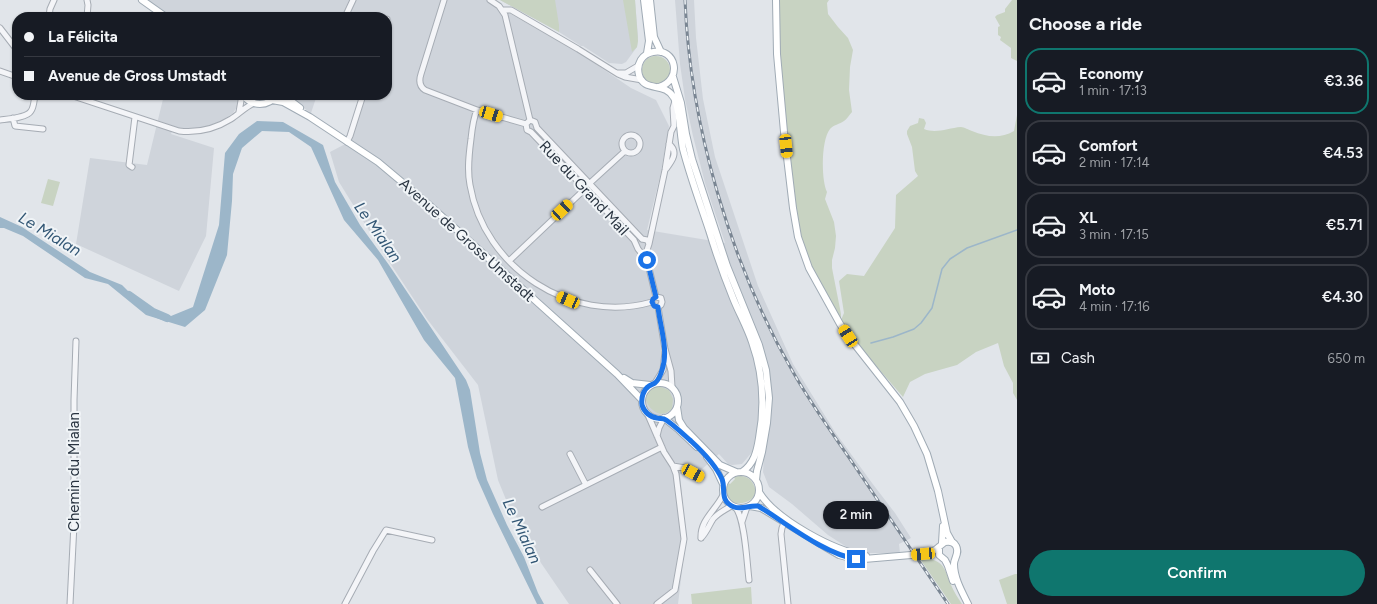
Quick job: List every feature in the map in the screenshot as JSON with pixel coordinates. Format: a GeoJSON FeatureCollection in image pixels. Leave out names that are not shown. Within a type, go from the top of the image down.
{"type":"FeatureCollection","features":[{"type":"Feature","properties":{"kind":"main road"},"geometry":{"type":"LineString","coordinates":[[136,0],[153,12]]}},
{"type":"Feature","properties":{"kind":"main road"},"geometry":{"type":"LineString","coordinates":[[142,0],[159,12]]}},
{"type":"Feature","properties":{"kind":"main road"},"geometry":{"type":"LineString","coordinates":[[644,0],[649,41],[647,53],[640,61],[638,66],[638,73],[642,80],[649,86],[664,88],[670,93],[675,101],[683,148],[694,184],[720,264],[753,344],[760,370],[763,395],[760,432],[755,457],[749,466],[728,477],[723,484]]}},
{"type":"Feature","properties":{"kind":"main road"},"geometry":{"type":"LineString","coordinates":[[650,0],[654,37],[661,52]]}},
{"type":"Feature","properties":{"kind":"main road"},"geometry":{"type":"LineString","coordinates":[[776,0],[777,54],[793,208],[798,237],[809,268],[840,324],[900,402],[914,426],[927,454],[938,491],[947,533],[957,549],[957,554],[954,558],[956,577],[968,604]]}},
{"type":"Feature","properties":{"kind":"main road"},"geometry":{"type":"LineString","coordinates":[[647,53],[654,51],[661,52],[669,56],[674,64],[673,77],[681,103],[692,159],[727,266],[759,345],[766,370],[769,398],[767,423],[762,452],[756,471],[756,480],[759,492],[756,500],[748,506]]}},
{"type":"Feature","properties":{"kind":"main road"},"geometry":{"type":"LineString","coordinates":[[659,87],[667,84],[673,77]]}},
{"type":"Feature","properties":{"kind":"main road"},"geometry":{"type":"LineString","coordinates":[[248,100],[254,103],[266,103],[270,100]]}},
{"type":"Feature","properties":{"kind":"main road","name":"Avenue de Gross Umstadt"},"geometry":{"type":"LineString","coordinates":[[279,100],[310,117],[378,162],[427,203],[617,374],[642,400]]}},
{"type":"Feature","properties":{"kind":"main road","name":"Avenue de Gross Umstadt"},"geometry":{"type":"LineString","coordinates":[[289,100],[310,117]]}},
{"type":"Feature","properties":{"kind":"main road","name":"Avenue de Gross Umstadt"},"geometry":{"type":"LineString","coordinates":[[617,374],[632,383],[652,384]]}},
{"type":"Feature","properties":{"kind":"main road"},"geometry":{"type":"LineString","coordinates":[[677,407],[672,414],[658,419],[648,414],[643,408],[642,400],[644,392],[652,384],[661,382],[672,387],[678,398],[677,407],[679,420],[684,428],[720,465],[739,472],[750,474],[756,480]]}},
{"type":"Feature","properties":{"kind":"main road"},"geometry":{"type":"LineString","coordinates":[[664,418],[679,430],[710,460],[720,474],[723,484],[723,495],[728,503],[733,507],[748,506],[761,508],[784,523],[839,554],[856,559],[923,554],[931,552],[947,541],[952,542]]}},
{"type":"Feature","properties":{"kind":"main road"},"geometry":{"type":"LineString","coordinates":[[759,492],[770,507],[785,519],[834,547],[857,554],[885,557]]}},
{"type":"Feature","properties":{"kind":"main road"},"geometry":{"type":"LineString","coordinates":[[942,510],[943,527],[938,551],[958,592],[968,604]]}},
{"type":"Feature","properties":{"kind":"main road"},"geometry":{"type":"LineString","coordinates":[[923,554],[942,559],[951,560],[954,558]]}},
{"type":"Feature","properties":{"kind":"street"},"geometry":{"type":"LineString","coordinates":[[50,12],[54,0]]}},
{"type":"Feature","properties":{"kind":"street"},"geometry":{"type":"LineString","coordinates":[[87,0],[87,12]]}},
{"type":"Feature","properties":{"kind":"street"},"geometry":{"type":"LineString","coordinates":[[347,12],[353,0]]}},
{"type":"Feature","properties":{"kind":"street"},"geometry":{"type":"LineString","coordinates":[[444,0],[421,74],[420,85],[425,90],[477,110],[528,122],[535,122],[537,128],[535,131],[531,132],[526,128],[528,122],[505,15],[502,10],[490,0]]}},
{"type":"Feature","properties":{"kind":"street"},"geometry":{"type":"LineString","coordinates":[[502,10],[511,10],[567,42],[614,72],[625,77],[642,80]]}},
{"type":"Feature","properties":{"kind":"street"},"geometry":{"type":"LineString","coordinates":[[0,28],[12,44]]}},
{"type":"Feature","properties":{"kind":"street"},"geometry":{"type":"LineString","coordinates":[[614,72],[626,73],[638,66]]}},
{"type":"Feature","properties":{"kind":"street"},"geometry":{"type":"LineString","coordinates":[[0,70],[12,75]]}},
{"type":"Feature","properties":{"kind":"street"},"geometry":{"type":"LineString","coordinates":[[0,120],[29,114],[32,110],[34,100]]}},
{"type":"Feature","properties":{"kind":"street"},"geometry":{"type":"LineString","coordinates":[[85,100],[179,131],[195,132],[212,128],[231,119],[254,103]]}},
{"type":"Feature","properties":{"kind":"street"},"geometry":{"type":"LineString","coordinates":[[239,112],[242,100]]}},
{"type":"Feature","properties":{"kind":"street"},"geometry":{"type":"LineString","coordinates":[[347,142],[361,100]]}},
{"type":"Feature","properties":{"kind":"street"},"geometry":{"type":"LineString","coordinates":[[658,307],[662,302],[659,297],[656,297],[647,260],[669,144],[674,126],[673,108],[675,101]]}},
{"type":"Feature","properties":{"kind":"street"},"geometry":{"type":"LineString","coordinates":[[477,110],[472,128],[468,158],[470,185],[478,213],[488,233],[509,261],[542,288],[584,305],[619,307],[652,302],[656,297]]}},
{"type":"Feature","properties":{"kind":"street"},"geometry":{"type":"LineString","coordinates":[[132,167],[129,165],[134,142],[135,117]]}},
{"type":"Feature","properties":{"kind":"street"},"geometry":{"type":"LineString","coordinates":[[13,118],[15,126],[42,129]]}},
{"type":"Feature","properties":{"kind":"street","name":"Rue du Grand Mail"},"geometry":{"type":"LineString","coordinates":[[537,128],[643,239]]}},
{"type":"Feature","properties":{"kind":"street","name":"Rue du Grand Mail"},"geometry":{"type":"LineString","coordinates":[[531,132],[637,245]]}},
{"type":"Feature","properties":{"kind":"street"},"geometry":{"type":"LineString","coordinates":[[509,261],[585,189],[584,186],[586,183],[590,183],[625,151]]}},
{"type":"Feature","properties":{"kind":"street"},"geometry":{"type":"LineString","coordinates":[[647,260],[638,249],[637,245],[639,241],[652,231]]}},
{"type":"Feature","properties":{"kind":"street"},"geometry":{"type":"LineString","coordinates":[[643,239],[647,240],[649,244]]}},
{"type":"Feature","properties":{"kind":"street"},"geometry":{"type":"LineString","coordinates":[[641,251],[648,250]]}},
{"type":"Feature","properties":{"kind":"street"},"geometry":{"type":"LineString","coordinates":[[652,302],[654,306],[658,307]]}},
{"type":"Feature","properties":{"kind":"street"},"geometry":{"type":"LineString","coordinates":[[658,307],[665,349],[671,371],[672,387]]}},
{"type":"Feature","properties":{"kind":"street","name":"Chemin du Mialan"},"geometry":{"type":"LineString","coordinates":[[70,604],[74,524],[74,400],[76,340]]}},
{"type":"Feature","properties":{"kind":"street"},"geometry":{"type":"LineString","coordinates":[[652,384],[663,370],[665,349]]}},
{"type":"Feature","properties":{"kind":"street"},"geometry":{"type":"LineString","coordinates":[[648,414],[657,437],[673,466],[678,485],[684,539],[675,590],[657,604]]}},
{"type":"Feature","properties":{"kind":"street"},"geometry":{"type":"LineString","coordinates":[[657,437],[659,428],[664,418]]}},
{"type":"Feature","properties":{"kind":"street"},"geometry":{"type":"LineString","coordinates":[[542,507],[662,447]]}},
{"type":"Feature","properties":{"kind":"street"},"geometry":{"type":"LineString","coordinates":[[570,454],[586,485]]}},
{"type":"Feature","properties":{"kind":"street"},"geometry":{"type":"LineString","coordinates":[[673,466],[685,468],[701,477]]}},
{"type":"Feature","properties":{"kind":"street"},"geometry":{"type":"LineString","coordinates":[[723,495],[704,522],[701,531],[701,538],[706,533],[714,518],[722,511],[733,507],[739,512],[742,522],[749,580]]}},
{"type":"Feature","properties":{"kind":"street"},"geometry":{"type":"LineString","coordinates":[[742,522],[748,506]]}},
{"type":"Feature","properties":{"kind":"street"},"geometry":{"type":"LineString","coordinates":[[784,523],[781,534],[788,604]]}},
{"type":"Feature","properties":{"kind":"street"},"geometry":{"type":"LineString","coordinates":[[345,604],[386,530],[432,540]]}},
{"type":"Feature","properties":{"kind":"street"},"geometry":{"type":"LineString","coordinates":[[590,570],[617,604]]}},
{"type":"Feature","properties":{"kind":"shaded area"},"geometry":{"type":"Polygon","coordinates":[[[146,0],[486,0],[578,52],[631,88],[656,100],[669,126],[661,172],[647,230],[725,243],[705,183],[693,136],[685,99],[680,64],[675,0],[694,0],[696,38],[703,99],[715,157],[758,286],[793,364],[835,432],[895,513],[911,538],[899,544],[900,553],[863,553],[853,551],[828,535],[792,504],[769,487],[763,472],[764,454],[753,451],[742,464],[732,465],[728,464],[719,454],[702,469],[680,474],[686,537],[678,604],[569,604],[541,563],[518,519],[509,507],[498,480],[478,385],[427,319],[378,245],[339,182],[330,152],[351,141],[363,100],[392,100],[392,12],[164,12],[146,0]]]}},
{"type":"Feature","properties":{"kind":"shaded area"},"geometry":{"type":"Polygon","coordinates":[[[500,0],[635,0],[638,37],[637,47],[626,62],[622,64],[609,63],[559,32],[500,0]]]}},
{"type":"Feature","properties":{"kind":"shaded area"},"geometry":{"type":"Polygon","coordinates":[[[163,100],[238,100],[237,107],[233,113],[223,120],[194,130],[174,127],[171,134],[214,148],[206,236],[179,291],[76,244],[90,158],[147,165],[163,100]]]}},
{"type":"Feature","properties":{"kind":"shaded area"},"geometry":{"type":"Polygon","coordinates":[[[295,100],[315,100],[311,113],[295,100]]]}},
{"type":"Feature","properties":{"kind":"green space"},"geometry":{"type":"Polygon","coordinates":[[[500,0],[555,0],[559,32],[500,0]]]}},
{"type":"Feature","properties":{"kind":"green space"},"geometry":{"type":"Polygon","coordinates":[[[623,0],[635,0],[638,41],[637,47],[632,52],[623,0]]]}},
{"type":"Feature","properties":{"kind":"green space"},"geometry":{"type":"Polygon","coordinates":[[[776,0],[829,0],[827,3],[828,14],[848,38],[853,50],[850,67],[849,90],[852,112],[844,121],[830,129],[825,142],[823,160],[824,179],[827,192],[825,199],[834,222],[836,236],[832,268],[841,320],[844,313],[839,281],[847,274],[864,276],[895,228],[896,195],[918,176],[915,171],[912,147],[907,134],[910,126],[918,123],[919,118],[924,119],[926,123],[924,129],[938,131],[964,127],[983,135],[999,136],[1009,134],[1014,131],[1017,115],[1017,400],[1013,393],[1013,383],[1004,366],[998,343],[976,352],[957,365],[925,374],[910,382],[903,397],[840,324],[827,302],[798,237],[784,132],[776,0]]]}},
{"type":"Feature","properties":{"kind":"green space"},"geometry":{"type":"Polygon","coordinates":[[[1012,0],[1017,0],[1017,61],[1011,58],[1011,48],[1000,40],[1001,37],[998,35],[998,27],[1000,26],[995,17],[1005,12],[1005,9],[1012,0]]]}},
{"type":"Feature","properties":{"kind":"green space"},"geometry":{"type":"Polygon","coordinates":[[[656,56],[666,60],[670,70],[666,80],[656,84],[646,80],[642,70],[646,60],[656,56]]]}},
{"type":"Feature","properties":{"kind":"green space"},"geometry":{"type":"Polygon","coordinates":[[[48,179],[60,182],[53,206],[41,203],[48,179]]]}},
{"type":"Feature","properties":{"kind":"green space"},"geometry":{"type":"Polygon","coordinates":[[[658,386],[669,390],[673,399],[672,409],[666,413],[660,414],[650,408],[647,403],[646,394],[652,388],[658,386]]]}},
{"type":"Feature","properties":{"kind":"green space"},"geometry":{"type":"Polygon","coordinates":[[[738,476],[749,479],[752,482],[755,490],[754,497],[749,501],[735,503],[729,499],[726,493],[728,483],[730,484],[735,479],[734,477],[738,476]]]}},
{"type":"Feature","properties":{"kind":"green space"},"geometry":{"type":"Polygon","coordinates":[[[927,558],[938,562],[944,567],[953,590],[962,604],[951,604],[920,559],[927,558]]]}},
{"type":"Feature","properties":{"kind":"green space"},"geometry":{"type":"Polygon","coordinates":[[[1017,574],[1017,604],[1007,604],[999,580],[1017,574]]]}},
{"type":"Feature","properties":{"kind":"green space"},"geometry":{"type":"Polygon","coordinates":[[[751,587],[752,604],[692,604],[691,594],[751,587]]]}},
{"type":"Feature","properties":{"kind":"water","name":"Le Mialan"},"geometry":{"type":"Polygon","coordinates":[[[257,121],[283,122],[323,145],[335,182],[360,225],[389,265],[466,380],[470,390],[480,453],[487,480],[507,525],[524,557],[538,593],[544,604],[537,604],[477,478],[468,447],[455,378],[424,340],[378,260],[344,220],[311,147],[289,132],[262,131],[242,148],[233,174],[227,255],[205,310],[185,327],[146,315],[108,284],[85,278],[23,236],[4,228],[0,228],[0,217],[22,227],[90,272],[122,285],[141,304],[155,314],[171,316],[193,307],[219,225],[225,153],[239,134],[257,121]]]}},
{"type":"Feature","properties":{"kind":"waterway"},"geometry":{"type":"LineString","coordinates":[[871,343],[914,329],[921,323],[932,308],[942,269],[950,259],[967,248],[1017,230]]}},
{"type":"Feature","properties":{"kind":"waterway","name":"Le Mialan"},"geometry":{"type":"LineString","coordinates":[[129,295],[153,312],[167,318]]}},
{"type":"Feature","properties":{"kind":"railway"},"geometry":{"type":"LineString","coordinates":[[685,0],[688,47],[695,96],[705,144],[717,192],[732,239],[750,285],[770,330],[807,396],[948,604]]}},
{"type":"Feature","properties":{"kind":"route"},"geometry":{"type":"LineString","coordinates":[[647,260],[656,297],[652,302],[654,306],[658,307],[665,349],[663,370],[655,383],[644,392],[642,400],[643,408],[653,417],[658,419],[664,418],[679,430],[710,460],[722,479],[723,495],[732,506],[739,508],[758,506],[805,536],[832,551],[846,557],[856,559]]}}]}
